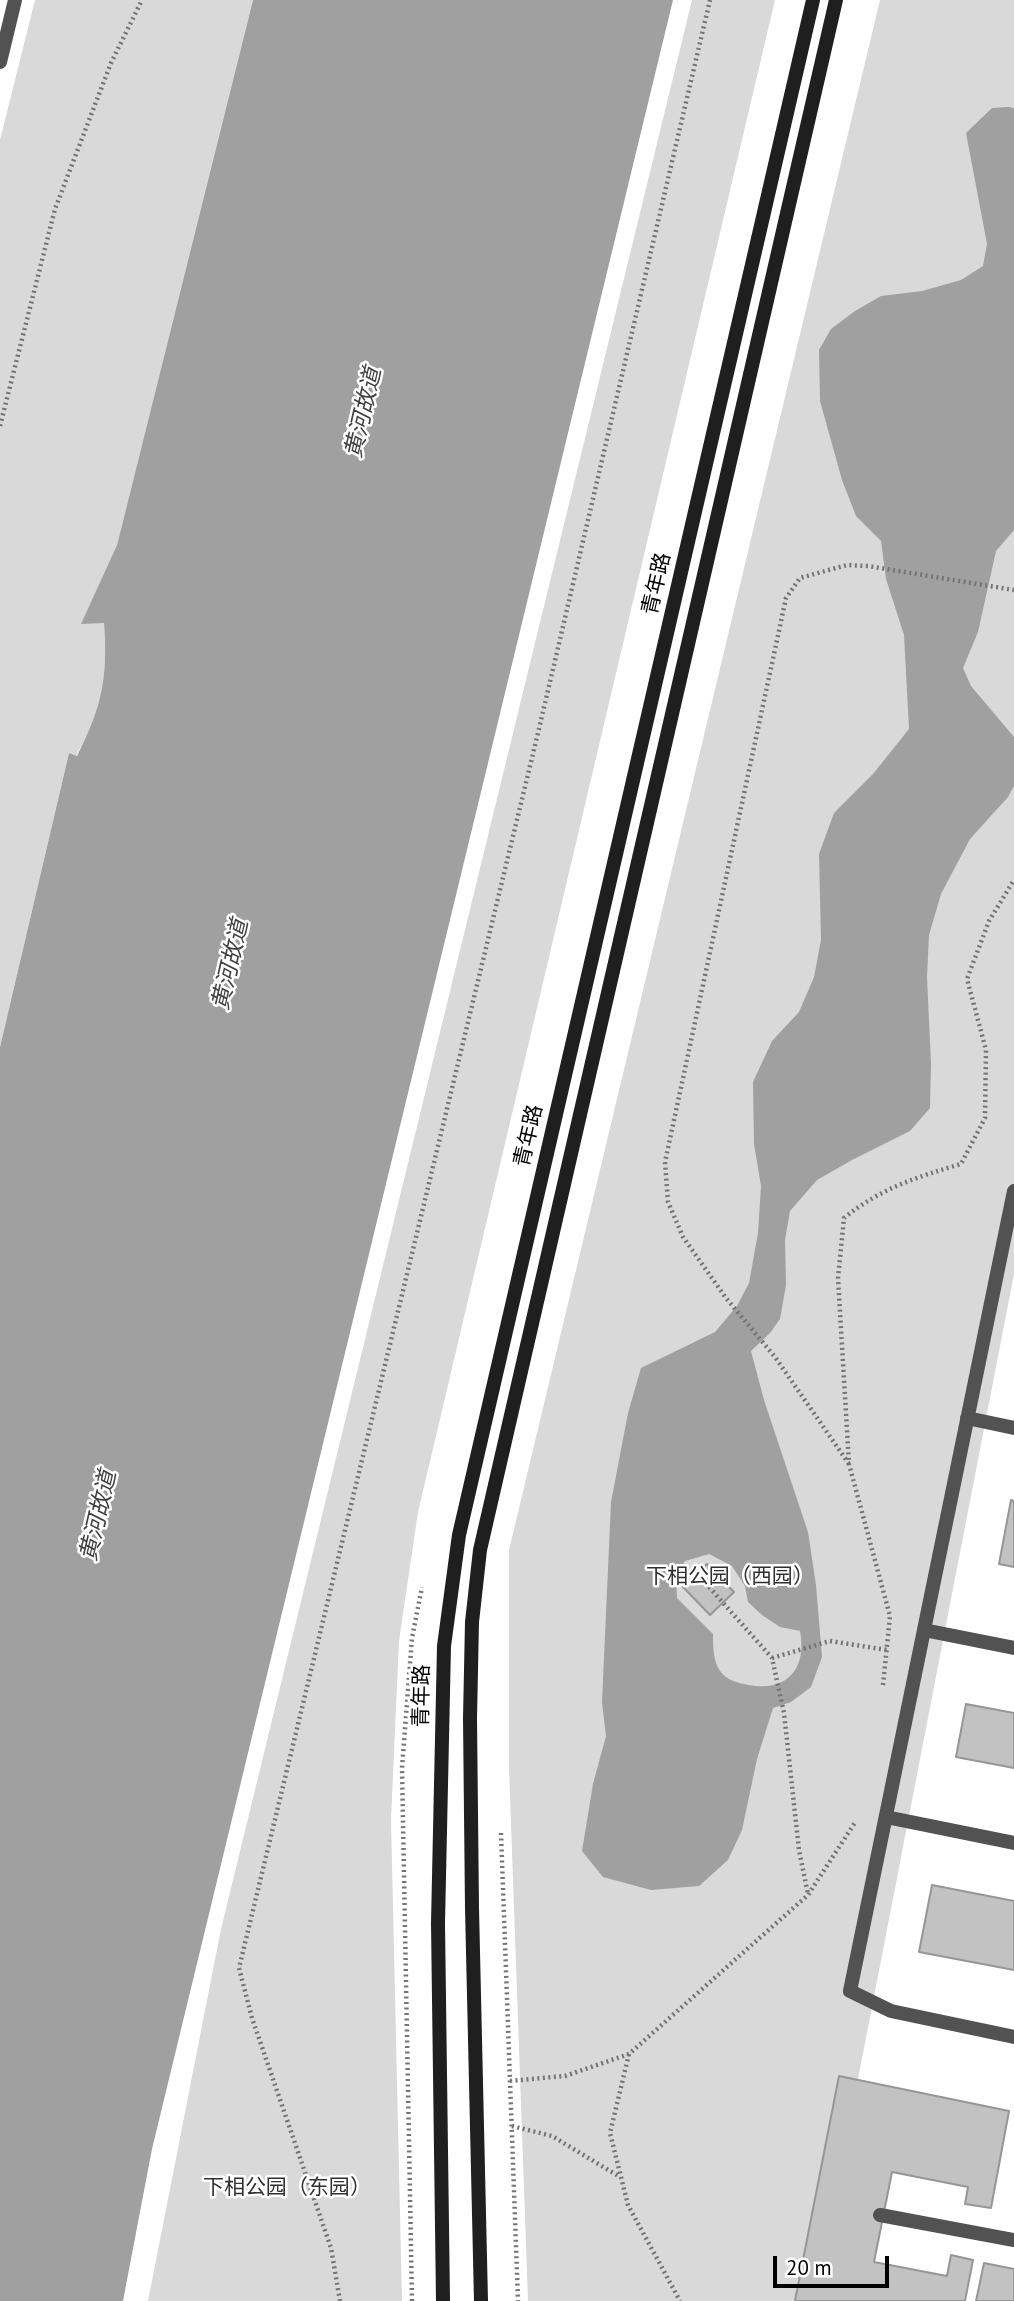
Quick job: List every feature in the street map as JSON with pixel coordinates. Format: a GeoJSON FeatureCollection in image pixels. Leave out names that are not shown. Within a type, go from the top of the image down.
{"type":"FeatureCollection","features":[{"type":"Feature","properties":{"kind":"street"},"geometry":{"type":"LineString","coordinates":[[0,62],[15,0]]}},
{"type":"Feature","properties":{"kind":"street","name":"青年路"},"geometry":{"type":"LineString","coordinates":[[443,2301],[438,1923],[444,1646],[459,1535],[813,0]]}},
{"type":"Feature","properties":{"kind":"street","name":"青年路"},"geometry":{"type":"LineString","coordinates":[[481,2301],[470,1718],[472,1622],[480,1550],[836,0]]}},
{"type":"Feature","properties":{"kind":"street"},"geometry":{"type":"LineString","coordinates":[[1014,1191],[1010,1230],[967,1418],[850,1991],[891,2011],[1014,2037]]}},
{"type":"Feature","properties":{"kind":"street"},"geometry":{"type":"LineString","coordinates":[[967,1418],[1014,1428]]}},
{"type":"Feature","properties":{"kind":"street"},"geometry":{"type":"LineString","coordinates":[[924,1630],[1014,1648]]}},
{"type":"Feature","properties":{"kind":"street"},"geometry":{"type":"LineString","coordinates":[[886,1817],[1014,1843]]}},
{"type":"Feature","properties":{"kind":"street"},"geometry":{"type":"LineString","coordinates":[[880,2215],[1014,2240]]}},
{"type":"Feature","properties":{"kind":"path"},"geometry":{"type":"LineString","coordinates":[[0,426],[55,209],[111,63],[142,0]]}},
{"type":"Feature","properties":{"kind":"path"},"geometry":{"type":"LineString","coordinates":[[340,2301],[331,2248],[252,2018],[239,1968],[538,733],[710,0]]}},
{"type":"Feature","properties":{"kind":"path"},"geometry":{"type":"LineString","coordinates":[[849,1464],[775,1357],[726,1298],[683,1237],[668,1202],[665,1161],[786,598],[800,578],[847,565],[868,566],[1014,590]]}},
{"type":"Feature","properties":{"kind":"path"},"geometry":{"type":"LineString","coordinates":[[882,1691],[890,1616],[849,1464],[838,1278],[844,1218],[867,1200],[905,1181],[961,1164],[985,1118],[986,1050],[967,979],[989,921],[1014,880]]}},
{"type":"Feature","properties":{"kind":"path"},"geometry":{"type":"LineString","coordinates":[[709,1587],[772,1658],[778,1675],[785,1713],[799,1850],[808,1895]]}},
{"type":"Feature","properties":{"kind":"path"},"geometry":{"type":"LineString","coordinates":[[772,1658],[830,1641],[887,1650]]}},
{"type":"Feature","properties":{"kind":"path"},"geometry":{"type":"LineString","coordinates":[[510,2081],[565,2076],[629,2054],[808,1895],[857,1820]]}},
{"type":"Feature","properties":{"kind":"path"},"geometry":{"type":"LineString","coordinates":[[501,1822],[518,2301]]}},
{"type":"Feature","properties":{"kind":"path"},"geometry":{"type":"LineString","coordinates":[[629,2054],[610,2133],[628,2205],[680,2301]]}},
{"type":"Feature","properties":{"kind":"path"},"geometry":{"type":"LineString","coordinates":[[511,2126],[552,2136],[621,2177]]}},
{"type":"Feature","properties":{"kind":"green space"},"geometry":{"type":"Polygon","coordinates":[[[35,0],[253,0],[117,545],[82,623],[104,622],[102,693],[92,726],[76,756],[69,753],[0,1047],[0,140],[35,0]]]}},
{"type":"Feature","properties":{"kind":"green space","name":"下相公园（东园）"},"geometry":{"type":"Polygon","coordinates":[[[692,0],[775,0],[418,1512],[399,1641],[391,1819],[402,2301],[148,2301],[221,1929],[692,0]]]}},
{"type":"Feature","properties":{"kind":"green space","name":"下相公园（西园）"},"geometry":{"type":"Polygon","coordinates":[[[880,0],[1014,0],[1014,1274],[815,2301],[528,2301],[509,1767],[509,1550],[880,0]]]}},
{"type":"Feature","properties":{"kind":"water","name":"黄河故道"},"geometry":{"type":"Polygon","coordinates":[[[253,0],[673,0],[152,2149],[123,2301],[0,2301],[0,1047],[69,753],[77,756],[98,707],[101,692],[105,660],[104,623],[81,624],[117,545],[253,0]]]}},
{"type":"Feature","properties":{"kind":"water"},"geometry":{"type":"Polygon","coordinates":[[[992,108],[1014,108],[1014,530],[996,551],[978,632],[963,668],[971,686],[1014,737],[1014,786],[1008,797],[970,839],[941,894],[929,935],[927,977],[930,1108],[910,1131],[817,1180],[790,1211],[785,1240],[786,1285],[780,1319],[751,1351],[764,1400],[808,1532],[822,1657],[811,1687],[791,1702],[773,1708],[757,1759],[742,1830],[728,1860],[699,1886],[651,1890],[603,1877],[582,1851],[593,1784],[606,1736],[602,1702],[611,1502],[628,1413],[641,1368],[715,1332],[737,1306],[749,1283],[758,1233],[761,1186],[754,1144],[753,1082],[772,1041],[799,1012],[814,977],[821,940],[819,854],[834,813],[873,774],[909,729],[904,635],[886,579],[881,541],[856,516],[842,480],[820,401],[819,350],[831,329],[881,296],[922,291],[961,280],[983,266],[987,244],[966,133],[992,108]],[[709,1554],[685,1561],[676,1576],[677,1598],[713,1634],[715,1658],[726,1677],[745,1684],[763,1686],[784,1681],[797,1666],[800,1656],[800,1631],[780,1627],[748,1602],[745,1586],[732,1566],[709,1554]]]}},
{"type":"Feature","properties":{"kind":"building"},"geometry":{"type":"Polygon","coordinates":[[[1011,1500],[1014,1501],[1014,1567],[999,1564],[1011,1500]]]}},
{"type":"Feature","properties":{"kind":"building"},"geometry":{"type":"Polygon","coordinates":[[[707,1564],[734,1592],[710,1615],[683,1587],[707,1564]]]}},
{"type":"Feature","properties":{"kind":"building"},"geometry":{"type":"Polygon","coordinates":[[[966,1704],[1014,1713],[1014,1768],[956,1757],[966,1704]]]}},
{"type":"Feature","properties":{"kind":"building"},"geometry":{"type":"Polygon","coordinates":[[[932,1885],[1014,1901],[1014,1970],[919,1952],[932,1885]]]}},
{"type":"Feature","properties":{"kind":"building"},"geometry":{"type":"Polygon","coordinates":[[[839,2076],[1009,2111],[991,2208],[965,2204],[968,2187],[892,2172],[874,2262],[947,2276],[951,2255],[973,2260],[965,2301],[795,2301],[839,2076]]]}},
{"type":"Feature","properties":{"kind":"building"},"geometry":{"type":"Polygon","coordinates":[[[984,2263],[1014,2269],[1014,2301],[976,2301],[984,2263]]]}}]}
